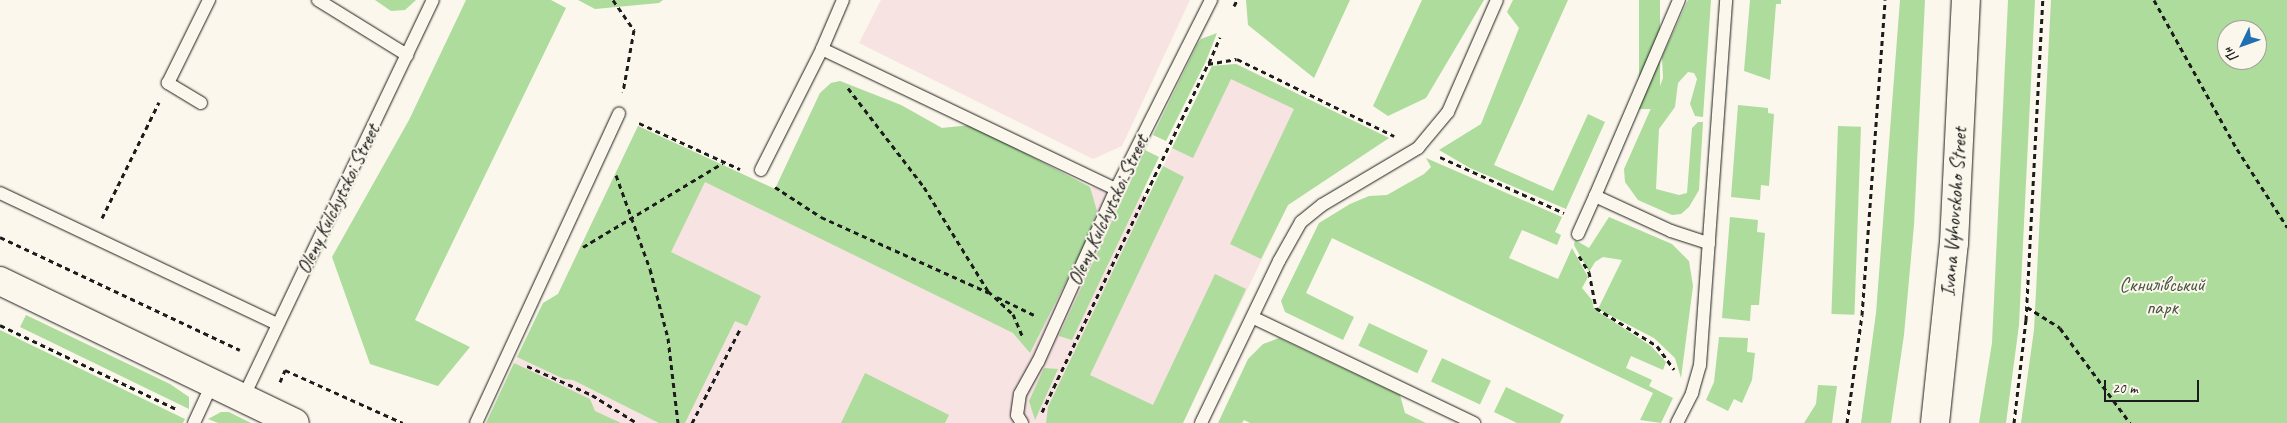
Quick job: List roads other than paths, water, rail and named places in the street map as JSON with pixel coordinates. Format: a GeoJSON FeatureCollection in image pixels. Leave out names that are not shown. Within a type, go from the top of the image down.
{"type":"FeatureCollection","features":[{"type":"Feature","properties":{"kind":"main road","name":"Ivana Vyhovskoho Street"},"geometry":{"type":"LineString","coordinates":[[1935,423],[1954,243],[1966,0]]}},
{"type":"Feature","properties":{"kind":"main road"},"geometry":{"type":"LineString","coordinates":[[0,281],[295,423]]}},
{"type":"Feature","properties":{"kind":"lane"},"geometry":{"type":"LineString","coordinates":[[201,103],[168,83],[209,0]]}},
{"type":"Feature","properties":{"kind":"lane"},"geometry":{"type":"LineString","coordinates":[[318,0],[407,55]]}},
{"type":"Feature","properties":{"kind":"lane","name":"Oleny Kulchytskoi Street"},"geometry":{"type":"LineString","coordinates":[[243,398],[433,0]]}},
{"type":"Feature","properties":{"kind":"lane"},"geometry":{"type":"LineString","coordinates":[[759,174],[822,49],[843,0]]}},
{"type":"Feature","properties":{"kind":"lane","name":"Oleny Kulchytskoi Street"},"geometry":{"type":"LineString","coordinates":[[1022,423],[1017,415],[1020,394],[1038,362],[1116,189],[1211,0]]}},
{"type":"Feature","properties":{"kind":"lane"},"geometry":{"type":"LineString","coordinates":[[1201,423],[1254,318],[1279,261],[1301,222],[1322,206],[1418,148],[1448,112],[1497,0]]}},
{"type":"Feature","properties":{"kind":"lane"},"geometry":{"type":"LineString","coordinates":[[1578,234],[1679,0]]}},
{"type":"Feature","properties":{"kind":"lane"},"geometry":{"type":"LineString","coordinates":[[1677,423],[1692,393],[1700,365],[1726,0]]}},
{"type":"Feature","properties":{"kind":"lane"},"geometry":{"type":"LineString","coordinates":[[822,49],[1116,189]]}},
{"type":"Feature","properties":{"kind":"lane"},"geometry":{"type":"LineString","coordinates":[[476,423],[619,113]]}},
{"type":"Feature","properties":{"kind":"lane"},"geometry":{"type":"LineString","coordinates":[[0,193],[92,239],[277,324]]}},
{"type":"Feature","properties":{"kind":"lane"},"geometry":{"type":"LineString","coordinates":[[1595,196],[1671,231],[1709,243]]}},
{"type":"Feature","properties":{"kind":"lane"},"geometry":{"type":"LineString","coordinates":[[1254,318],[1474,423]]}},
{"type":"Feature","properties":{"kind":"lane"},"geometry":{"type":"LineString","coordinates":[[195,421],[212,384]]}},
{"type":"Feature","properties":{"kind":"park label","name":"Скнилівський парк"},"geometry":{"type":"Point","coordinates":[2162,296]}}]}
